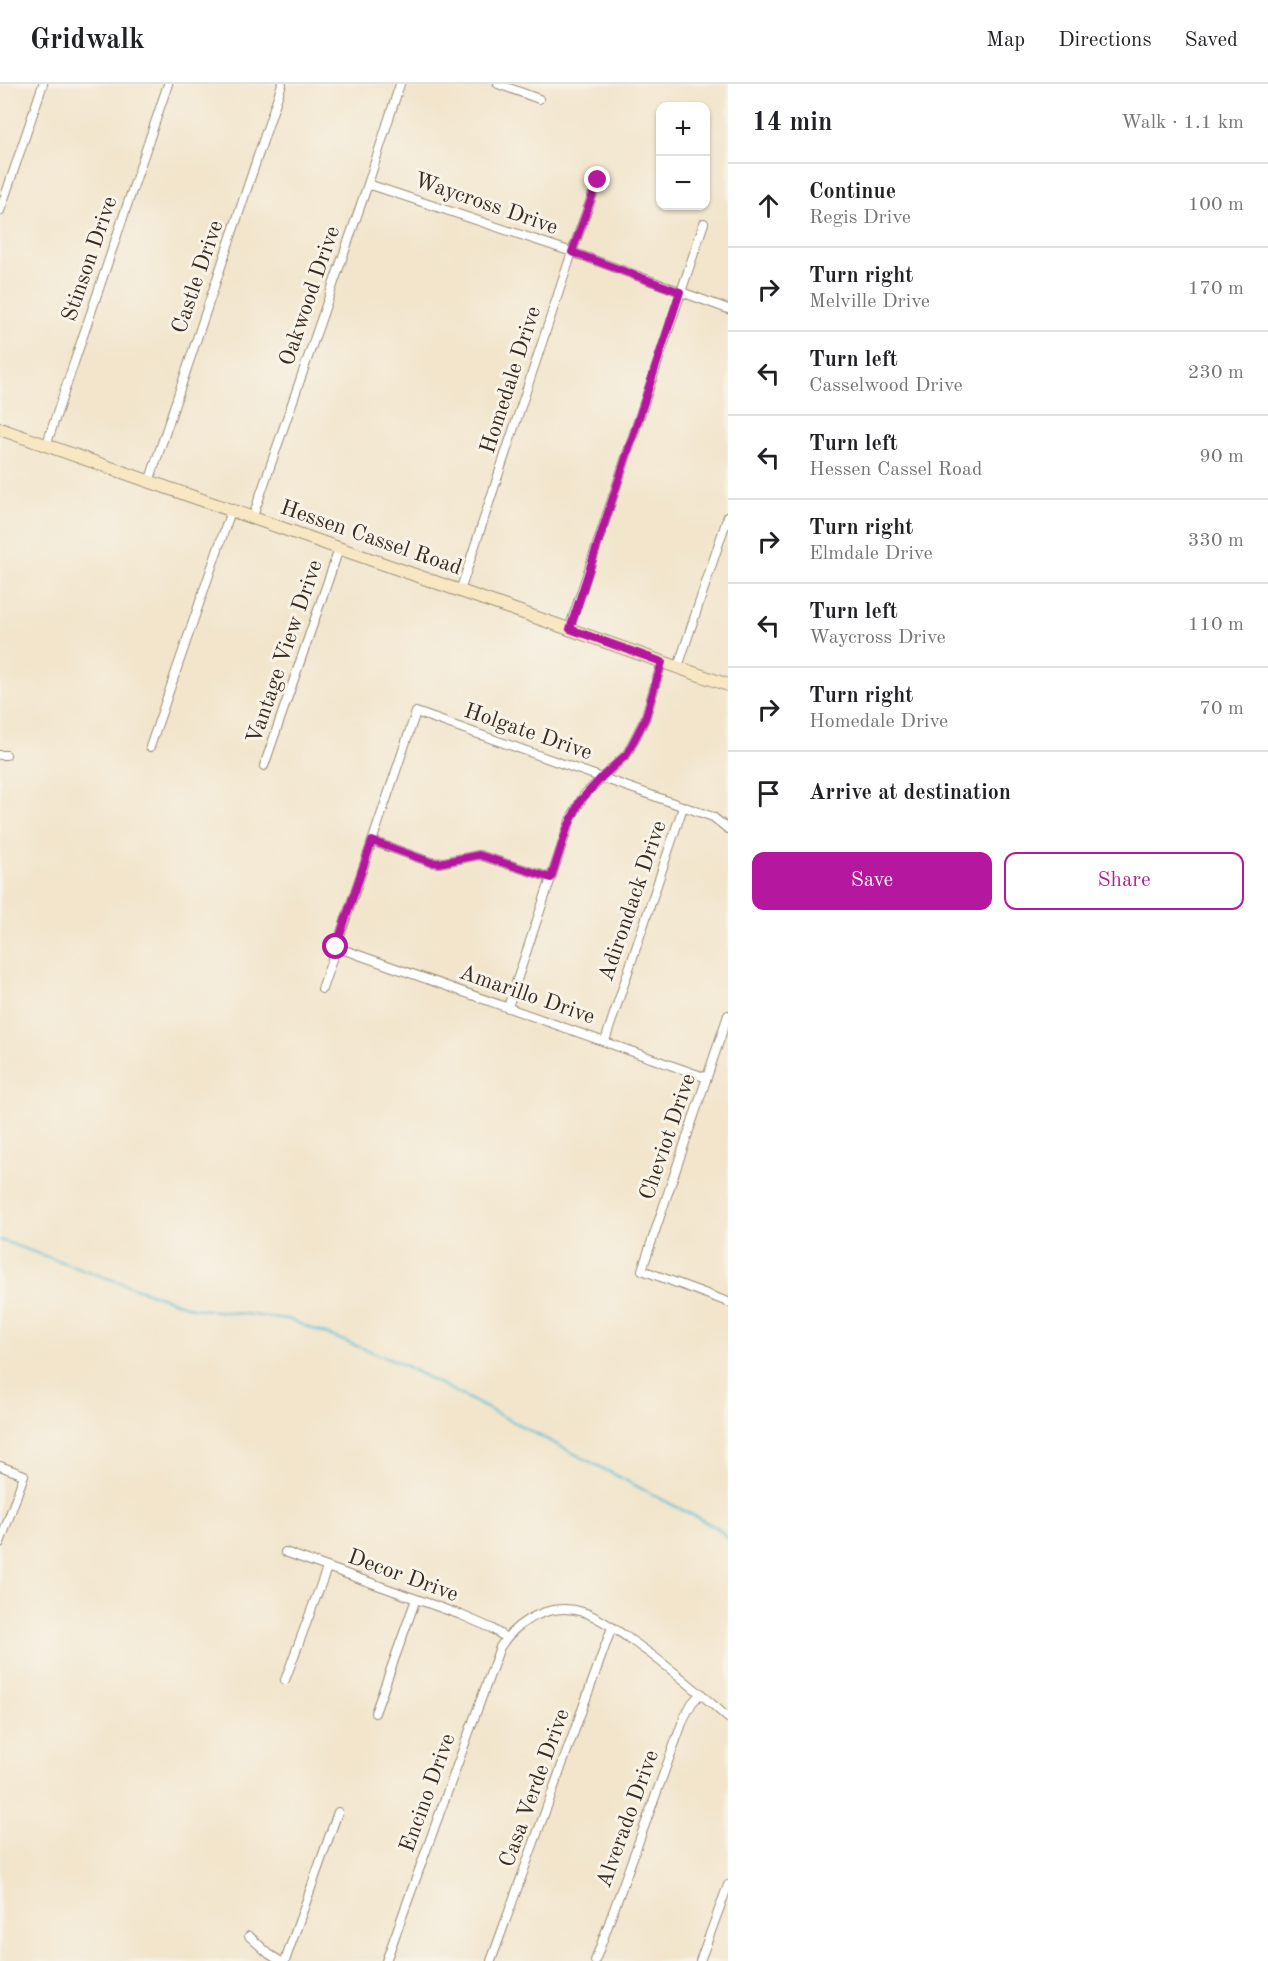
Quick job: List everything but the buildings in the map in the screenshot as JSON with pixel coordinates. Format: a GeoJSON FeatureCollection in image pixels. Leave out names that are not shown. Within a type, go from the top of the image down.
{"type":"FeatureCollection","features":[{"type":"Feature","properties":{"kind":"main road","name":"Hessen Cassel Road"},"geometry":{"type":"LineString","coordinates":[[0,429],[728,685]]}},
{"type":"Feature","properties":{"kind":"street"},"geometry":{"type":"LineString","coordinates":[[0,211],[43,84]]}},
{"type":"Feature","properties":{"kind":"street","name":"Stinson Drive"},"geometry":{"type":"LineString","coordinates":[[46,446],[168,84]]}},
{"type":"Feature","properties":{"kind":"street","name":"Castle Drive"},"geometry":{"type":"LineString","coordinates":[[149,482],[282,84]]}},
{"type":"Feature","properties":{"kind":"street","name":"Oakwood Drive"},"geometry":{"type":"LineString","coordinates":[[252,519],[368,184],[400,84]]}},
{"type":"Feature","properties":{"kind":"street"},"geometry":{"type":"LineString","coordinates":[[498,84],[539,99]]}},
{"type":"Feature","properties":{"kind":"street","name":"Homedale Drive"},"geometry":{"type":"LineString","coordinates":[[460,591],[598,180]]}},
{"type":"Feature","properties":{"kind":"street","name":"Waycross Drive"},"geometry":{"type":"LineString","coordinates":[[368,184],[572,252],[728,309]]}},
{"type":"Feature","properties":{"kind":"street"},"geometry":{"type":"LineString","coordinates":[[570,629],[704,223]]}},
{"type":"Feature","properties":{"kind":"street"},"geometry":{"type":"LineString","coordinates":[[150,747],[231,511]]}},
{"type":"Feature","properties":{"kind":"street"},"geometry":{"type":"LineString","coordinates":[[678,667],[728,516]]}},
{"type":"Feature","properties":{"kind":"street","name":"Vantage View Drive"},"geometry":{"type":"LineString","coordinates":[[264,766],[339,549]]}},
{"type":"Feature","properties":{"kind":"street"},"geometry":{"type":"LineString","coordinates":[[508,1007],[576,809],[584,795],[627,754],[645,719],[662,662]]}},
{"type":"Feature","properties":{"kind":"street","name":"Holgate Drive"},"geometry":{"type":"LineString","coordinates":[[372,841],[416,712],[713,817],[728,829]]}},
{"type":"Feature","properties":{"kind":"street","name":"Adirondack Drive"},"geometry":{"type":"LineString","coordinates":[[605,1041],[683,807]]}},
{"type":"Feature","properties":{"kind":"street"},"geometry":{"type":"LineString","coordinates":[[322,989],[372,841],[430,862],[439,863],[479,855],[551,878]]}},
{"type":"Feature","properties":{"kind":"street","name":"Amarillo Drive"},"geometry":{"type":"LineString","coordinates":[[336,947],[707,1078]]}},
{"type":"Feature","properties":{"kind":"street","name":"Cheviot Drive"},"geometry":{"type":"LineString","coordinates":[[728,1015],[642,1270],[728,1302]]}},
{"type":"Feature","properties":{"kind":"street"},"geometry":{"type":"LineString","coordinates":[[0,1466],[24,1475],[0,1543]]}},
{"type":"Feature","properties":{"kind":"street","name":"Decor Drive"},"geometry":{"type":"LineString","coordinates":[[285,1552],[482,1624],[506,1638]]}},
{"type":"Feature","properties":{"kind":"street"},"geometry":{"type":"LineString","coordinates":[[285,1680],[327,1568]]}},
{"type":"Feature","properties":{"kind":"street"},"geometry":{"type":"LineString","coordinates":[[375,1713],[416,1599]]}},
{"type":"Feature","properties":{"kind":"street"},"geometry":{"type":"LineString","coordinates":[[506,1638],[533,1616],[551,1610],[567,1609],[584,1612],[612,1627],[657,1658],[701,1693],[728,1719]]}},
{"type":"Feature","properties":{"kind":"street","name":"Casa Verde Drive"},"geometry":{"type":"LineString","coordinates":[[491,1961],[612,1627]]}},
{"type":"Feature","properties":{"kind":"street","name":"Encino Drive"},"geometry":{"type":"LineString","coordinates":[[386,1961],[500,1647],[506,1638]]}},
{"type":"Feature","properties":{"kind":"street","name":"Alverado Drive"},"geometry":{"type":"LineString","coordinates":[[596,1961],[684,1718],[692,1703],[701,1693]]}},
{"type":"Feature","properties":{"kind":"street"},"geometry":{"type":"LineString","coordinates":[[249,1936],[269,1954],[282,1961],[338,1812]]}},
{"type":"Feature","properties":{"kind":"street"},"geometry":{"type":"LineString","coordinates":[[700,1961],[728,1885]]}},
{"type":"Feature","properties":{"kind":"waterway"},"geometry":{"type":"LineString","coordinates":[[0,1240],[192,1308],[287,1319],[396,1361],[719,1529],[728,1539]]}},
{"type":"Feature","properties":{"kind":"route"},"geometry":{"type":"LineString","coordinates":[[336,947],[372,841],[430,862],[457,861],[479,855],[551,878],[567,829],[584,795],[627,754],[645,719],[662,662],[570,629],[680,292],[572,252],[598,180]]}}]}
